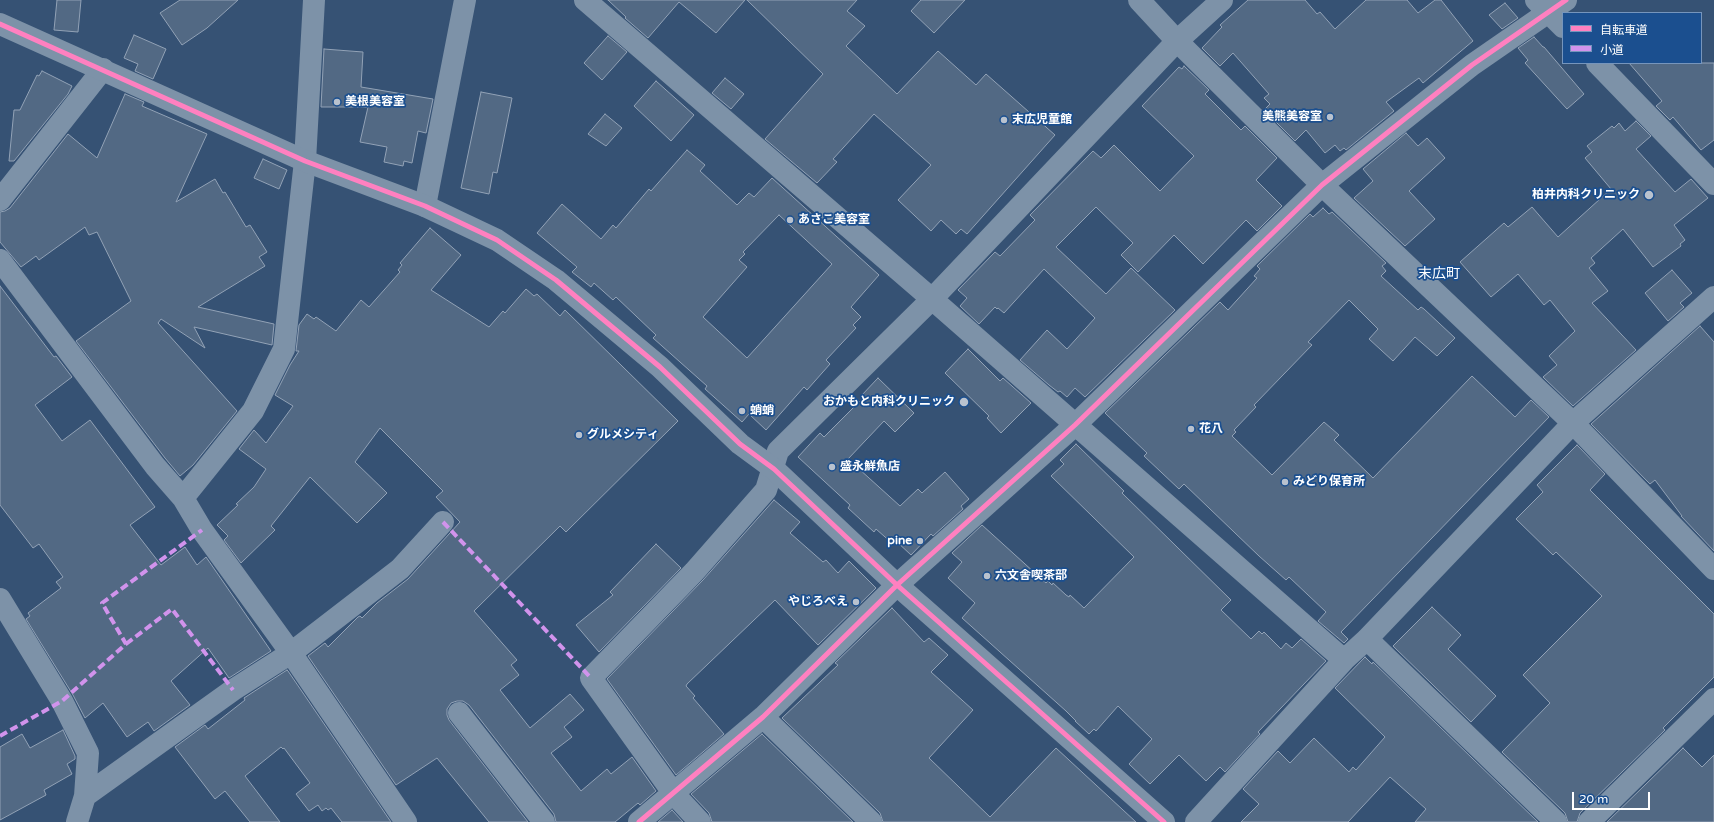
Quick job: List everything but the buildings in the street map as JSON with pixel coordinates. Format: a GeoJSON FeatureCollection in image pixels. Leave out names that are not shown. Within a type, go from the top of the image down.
{"type":"FeatureCollection","features":[{"type":"Feature","properties":{"kind":"street"},"geometry":{"type":"LineString","coordinates":[[183,498],[253,411],[284,349],[305,161],[314,0]]}},
{"type":"Feature","properties":{"kind":"street"},"geometry":{"type":"LineString","coordinates":[[425,206],[465,0]]}},
{"type":"Feature","properties":{"kind":"street"},"geometry":{"type":"LineString","coordinates":[[585,0],[932,298],[1344,660]]}},
{"type":"Feature","properties":{"kind":"street"},"geometry":{"type":"LineString","coordinates":[[1138,0],[1177,41],[1322,185],[1573,423],[1714,569]]}},
{"type":"Feature","properties":{"kind":"street"},"geometry":{"type":"LineString","coordinates":[[700,822],[674,794],[591,678],[694,572],[766,490],[774,469],[778,451],[932,298],[1177,41],[1222,0]]}},
{"type":"Feature","properties":{"kind":"street"},"geometry":{"type":"LineString","coordinates":[[639,822],[674,794],[763,717],[897,585],[1076,425],[1322,185],[1472,65],[1550,14],[1566,0]]}},
{"type":"Feature","properties":{"kind":"street"},"geometry":{"type":"LineString","coordinates":[[0,24],[305,161],[425,206],[497,240],[556,280],[660,367],[740,444],[774,469],[897,585],[1164,822]]}},
{"type":"Feature","properties":{"kind":"street"},"geometry":{"type":"LineString","coordinates":[[1598,64],[1714,184]]}},
{"type":"Feature","properties":{"kind":"street"},"geometry":{"type":"LineString","coordinates":[[0,200],[103,69]]}},
{"type":"Feature","properties":{"kind":"street"},"geometry":{"type":"LineString","coordinates":[[0,260],[151,459],[183,498],[202,530],[291,653],[406,822]]}},
{"type":"Feature","properties":{"kind":"street"},"geometry":{"type":"LineString","coordinates":[[1196,822],[1344,660],[1367,639],[1573,423],[1714,297]]}},
{"type":"Feature","properties":{"kind":"street"},"geometry":{"type":"LineString","coordinates":[[85,796],[232,690],[291,653],[400,569],[443,522]]}},
{"type":"Feature","properties":{"kind":"street"},"geometry":{"type":"LineString","coordinates":[[0,599],[62,701],[88,753],[85,796],[77,822]]}},
{"type":"Feature","properties":{"kind":"street"},"geometry":{"type":"LineString","coordinates":[[1367,639],[1556,822]]}},
{"type":"Feature","properties":{"kind":"street"},"geometry":{"type":"LineString","coordinates":[[1589,822],[1714,699]]}},
{"type":"Feature","properties":{"kind":"street"},"geometry":{"type":"LineString","coordinates":[[458,713],[544,822]]}},
{"type":"Feature","properties":{"kind":"street"},"geometry":{"type":"LineString","coordinates":[[763,717],[871,822]]}},
{"type":"Feature","properties":{"kind":"marked path"},"geometry":{"type":"LineString","coordinates":[[443,522],[591,678]]}},
{"type":"Feature","properties":{"kind":"marked path"},"geometry":{"type":"LineString","coordinates":[[0,736],[62,701],[126,644],[102,603],[202,530]]}},
{"type":"Feature","properties":{"kind":"marked path"},"geometry":{"type":"LineString","coordinates":[[126,644],[172,609],[233,690]]}},
{"type":"Feature","properties":{"kind":"cycle path"},"geometry":{"type":"LineString","coordinates":[[639,822],[763,717],[897,585],[1075,425],[1322,185],[1472,65],[1566,0]]}},
{"type":"Feature","properties":{"kind":"cycle path"},"geometry":{"type":"LineString","coordinates":[[0,24],[305,161],[425,206],[497,240],[556,280],[660,367],[740,444],[774,469],[897,585],[1164,822]]}},
{"type":"Feature","properties":{"kind":"place","name":"美根美容室"},"geometry":{"type":"Point","coordinates":[337,102]}},
{"type":"Feature","properties":{"kind":"place","name":"美熊美容室"},"geometry":{"type":"Point","coordinates":[1330,117]}},
{"type":"Feature","properties":{"kind":"place","name":"末広児童館"},"geometry":{"type":"Point","coordinates":[1004,120]}},
{"type":"Feature","properties":{"kind":"place","name":"柏井内科クリニック"},"geometry":{"type":"Point","coordinates":[1649,195]}},
{"type":"Feature","properties":{"kind":"place","name":"あさこ美容室"},"geometry":{"type":"Point","coordinates":[790,220]}},
{"type":"Feature","properties":{"kind":"place","name":"おかもと内科クリニック"},"geometry":{"type":"Point","coordinates":[964,402]}},
{"type":"Feature","properties":{"kind":"place","name":"蛸蛸"},"geometry":{"type":"Point","coordinates":[742,411]}},
{"type":"Feature","properties":{"kind":"place","name":"花八"},"geometry":{"type":"Point","coordinates":[1191,429]}},
{"type":"Feature","properties":{"kind":"place","name":"グルメシティ"},"geometry":{"type":"Point","coordinates":[579,435]}},
{"type":"Feature","properties":{"kind":"place","name":"盛永鮮魚店"},"geometry":{"type":"Point","coordinates":[832,467]}},
{"type":"Feature","properties":{"kind":"place","name":"みどり保育所"},"geometry":{"type":"Point","coordinates":[1285,482]}},
{"type":"Feature","properties":{"kind":"place","name":"pine"},"geometry":{"type":"Point","coordinates":[920,541]}},
{"type":"Feature","properties":{"kind":"place","name":"六文舎喫茶部"},"geometry":{"type":"Point","coordinates":[987,576]}},
{"type":"Feature","properties":{"kind":"place","name":"やじろべえ"},"geometry":{"type":"Point","coordinates":[856,602]}},
{"type":"Feature","properties":{"kind":"district","name":"末広町"},"geometry":{"type":"Point","coordinates":[1439,274]}}]}
